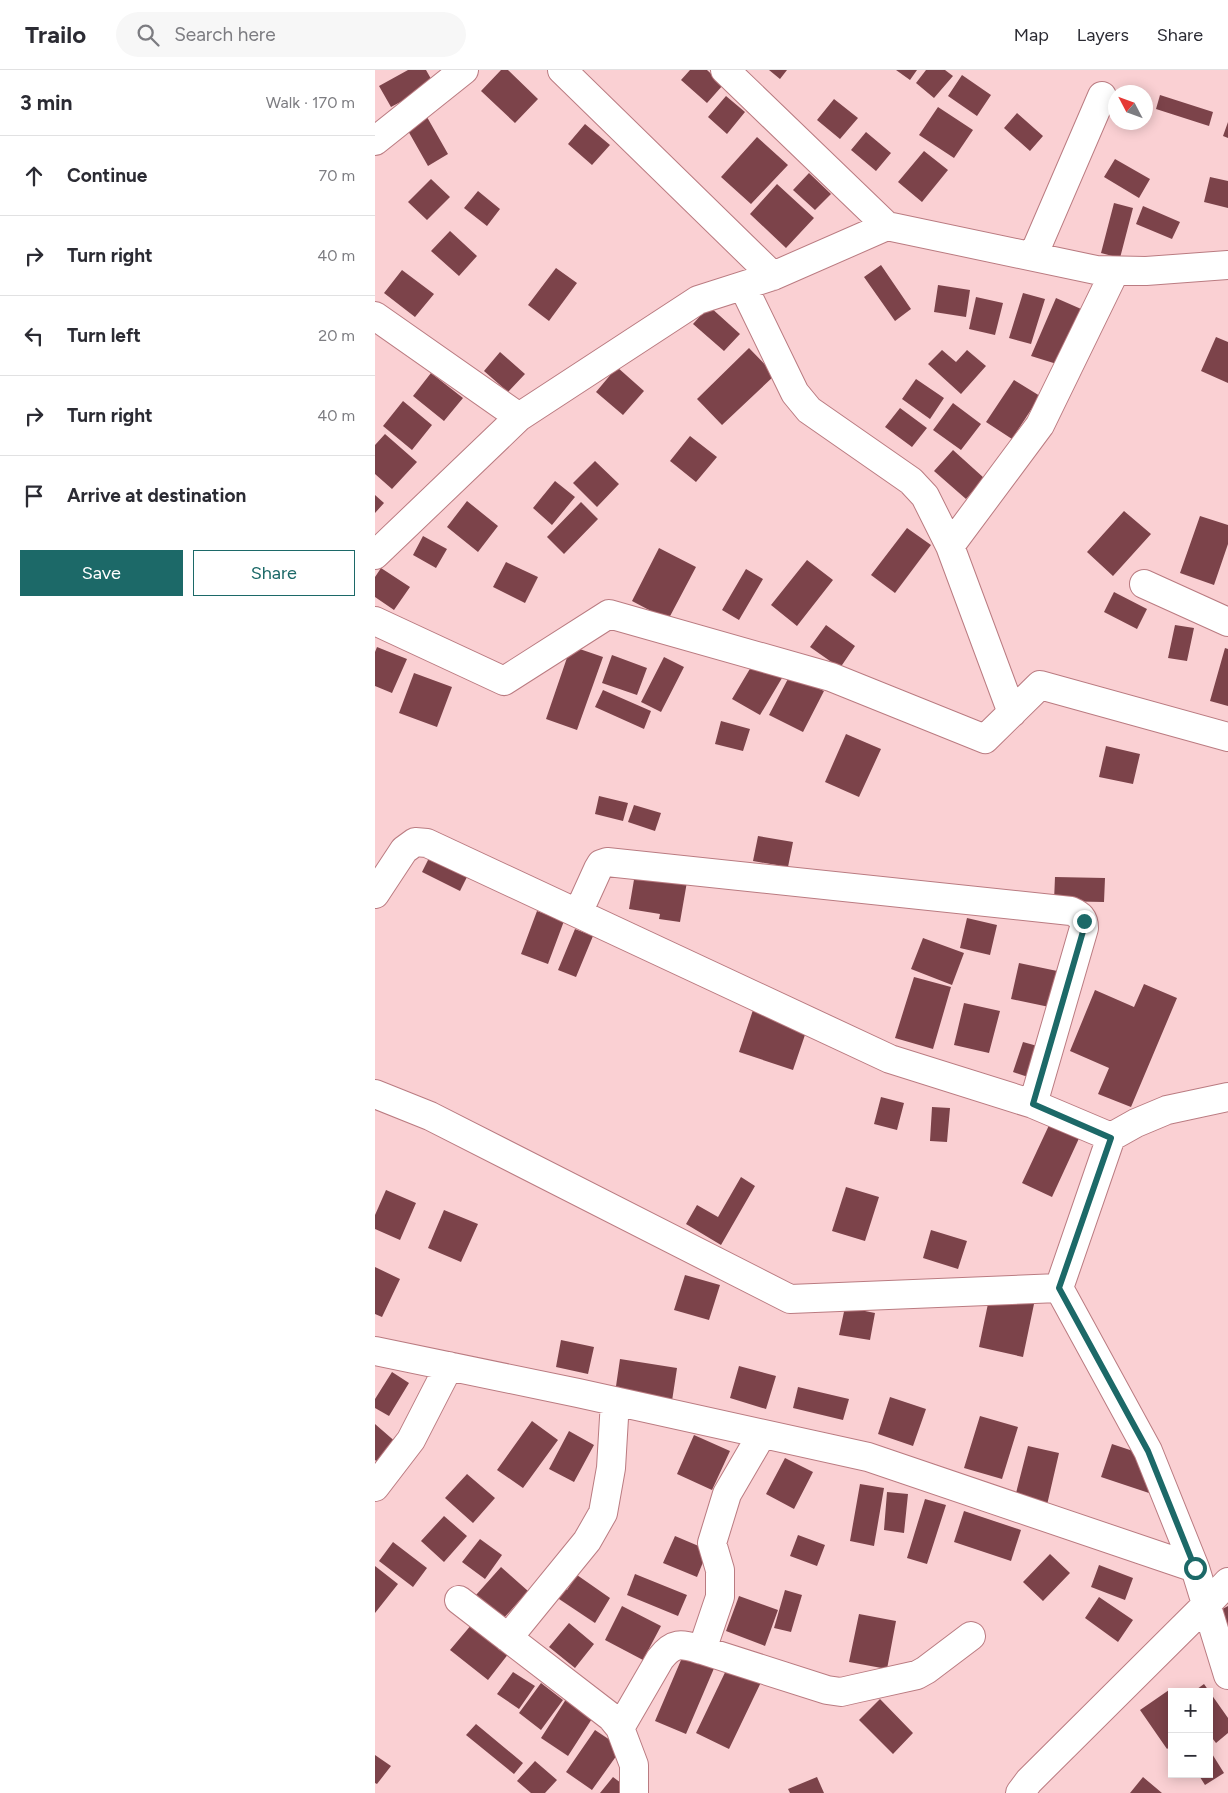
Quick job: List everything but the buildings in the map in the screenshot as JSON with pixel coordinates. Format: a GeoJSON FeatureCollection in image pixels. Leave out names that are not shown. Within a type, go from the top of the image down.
{"type":"FeatureCollection","features":[{"type":"Feature","properties":{"kind":"street"},"geometry":{"type":"LineString","coordinates":[[375,141],[464,70]]}},
{"type":"Feature","properties":{"kind":"street"},"geometry":{"type":"LineString","coordinates":[[562,70],[773,276]]}},
{"type":"Feature","properties":{"kind":"street"},"geometry":{"type":"LineString","coordinates":[[725,70],[887,226],[1097,270],[1145,271],[1228,264]]}},
{"type":"Feature","properties":{"kind":"street"},"geometry":{"type":"LineString","coordinates":[[1033,256],[1102,96]]}},
{"type":"Feature","properties":{"kind":"street"},"geometry":{"type":"LineString","coordinates":[[375,555],[519,417],[698,300],[773,276],[887,226]]}},
{"type":"Feature","properties":{"kind":"street"},"geometry":{"type":"LineString","coordinates":[[950,546],[1037,429],[1115,270]]}},
{"type":"Feature","properties":{"kind":"street"},"geometry":{"type":"LineString","coordinates":[[743,286],[795,393],[809,410],[911,481],[925,496],[950,546],[1012,713]]}},
{"type":"Feature","properties":{"kind":"street"},"geometry":{"type":"LineString","coordinates":[[375,316],[519,417]]}},
{"type":"Feature","properties":{"kind":"street"},"geometry":{"type":"LineString","coordinates":[[1144,584],[1228,622]]}},
{"type":"Feature","properties":{"kind":"street"},"geometry":{"type":"LineString","coordinates":[[375,621],[504,681],[609,614],[831,677],[985,739],[1040,685],[1228,737]]}},
{"type":"Feature","properties":{"kind":"street"},"geometry":{"type":"LineString","coordinates":[[375,894],[404,850],[415,842],[427,843],[890,1059],[1033,1104],[1111,1138]]}},
{"type":"Feature","properties":{"kind":"street"},"geometry":{"type":"LineString","coordinates":[[578,913],[598,869],[601,864],[607,862],[1061,910],[1079,915],[1084,921],[1084,928],[1033,1104]]}},
{"type":"Feature","properties":{"kind":"street"},"geometry":{"type":"LineString","coordinates":[[375,1094],[430,1116],[790,1299],[1059,1288]]}},
{"type":"Feature","properties":{"kind":"street"},"geometry":{"type":"LineString","coordinates":[[1228,1097],[1167,1110],[1137,1123],[1111,1138],[1059,1288],[1148,1451],[1195,1568],[1228,1675]]}},
{"type":"Feature","properties":{"kind":"street"},"geometry":{"type":"LineString","coordinates":[[375,1351],[615,1401],[868,1457],[1195,1568]]}},
{"type":"Feature","properties":{"kind":"street"},"geometry":{"type":"LineString","coordinates":[[375,1487],[411,1440],[449,1366]]}},
{"type":"Feature","properties":{"kind":"street"},"geometry":{"type":"LineString","coordinates":[[508,1638],[587,1541],[603,1513],[611,1468],[615,1401]]}},
{"type":"Feature","properties":{"kind":"street"},"geometry":{"type":"LineString","coordinates":[[702,1650],[719,1597],[720,1570],[712,1542],[727,1494],[762,1434]]}},
{"type":"Feature","properties":{"kind":"street"},"geometry":{"type":"LineString","coordinates":[[1020,1793],[1029,1781],[1228,1582]]}},
{"type":"Feature","properties":{"kind":"street"},"geometry":{"type":"LineString","coordinates":[[459,1600],[611,1717],[623,1734],[634,1765],[634,1793]]}},
{"type":"Feature","properties":{"kind":"street"},"geometry":{"type":"LineString","coordinates":[[623,1734],[660,1660],[667,1650],[676,1645],[685,1645],[827,1690],[841,1692],[917,1674],[926,1670],[971,1636]]}},
{"type":"Feature","properties":{"kind":"route"},"geometry":{"type":"LineString","coordinates":[[1084,921],[1084,928],[1033,1104],[1111,1138],[1059,1288],[1148,1451],[1195,1568]]}}]}
